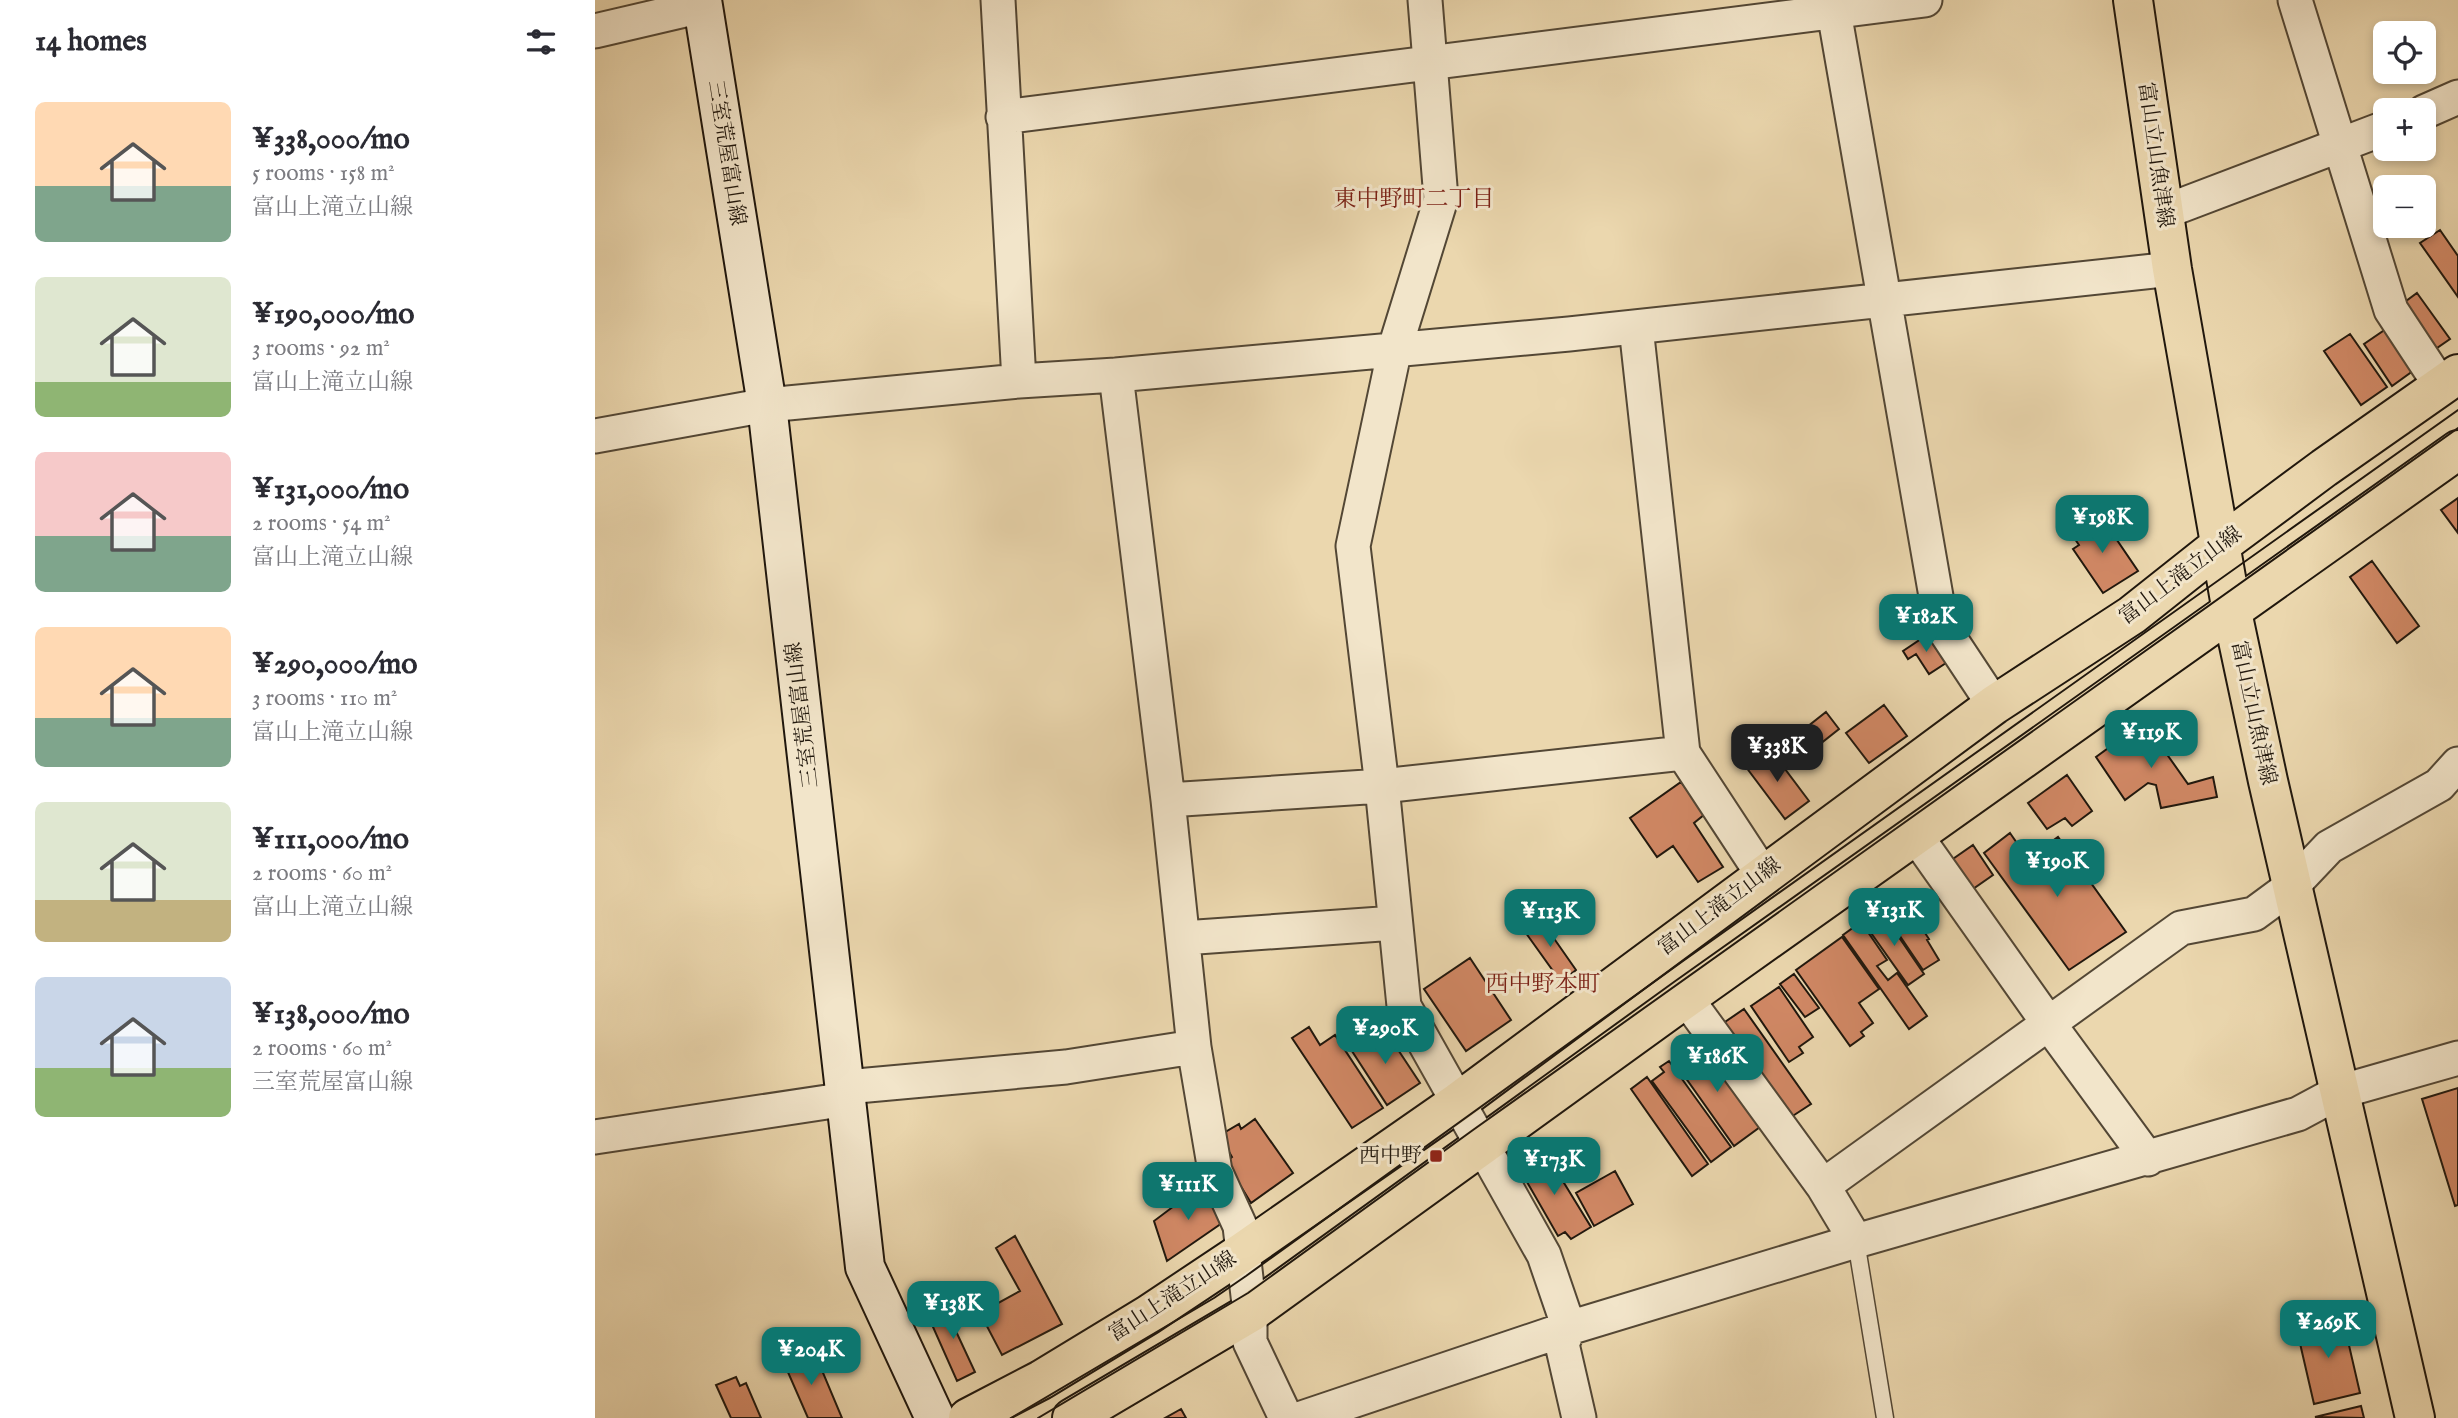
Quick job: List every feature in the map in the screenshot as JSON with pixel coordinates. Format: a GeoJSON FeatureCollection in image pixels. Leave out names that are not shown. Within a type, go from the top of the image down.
{"type":"FeatureCollection","features":[{"type":"Feature","properties":{"kind":"main road","name":"富山立山魚津線"},"geometry":{"type":"LineString","coordinates":[[2133,0],[2172,269],[2232,612],[2292,886],[2415,1418]]}},
{"type":"Feature","properties":{"kind":"main road","name":"三室荒屋富山線"},"geometry":{"type":"LineString","coordinates":[[702,3],[767,405],[865,1267],[935,1418]]}},
{"type":"Feature","properties":{"kind":"main road","name":"富山上滝立山線"},"geometry":{"type":"LineString","coordinates":[[968,1418],[1053,1373],[1148,1315],[1458,1102],[1994,705],[2132,615],[2324,468],[2450,380]]}},
{"type":"Feature","properties":{"kind":"main road"},"geometry":{"type":"LineString","coordinates":[[1072,1418],[1250,1313],[1686,998],[2458,450]]}},
{"type":"Feature","properties":{"kind":"street"},"geometry":{"type":"LineString","coordinates":[[998,0],[1019,381]]}},
{"type":"Feature","properties":{"kind":"street"},"geometry":{"type":"LineString","coordinates":[[1425,0],[1441,199],[1395,348],[1353,546],[1382,786],[1404,1006],[1544,1255],[1569,1328],[1562,1344],[1579,1418]]}},
{"type":"Feature","properties":{"kind":"street"},"geometry":{"type":"LineString","coordinates":[[1003,117],[1429,63],[1832,5],[1925,0]]}},
{"type":"Feature","properties":{"kind":"street"},"geometry":{"type":"LineString","coordinates":[[2295,0],[2391,310],[2450,380]]}},
{"type":"Feature","properties":{"kind":"street"},"geometry":{"type":"LineString","coordinates":[[595,31],[702,3]]}},
{"type":"Feature","properties":{"kind":"street"},"geometry":{"type":"LineString","coordinates":[[1832,5],[1941,625],[1994,705]]}},
{"type":"Feature","properties":{"kind":"street"},"geometry":{"type":"LineString","coordinates":[[2436,107],[2458,97]]}},
{"type":"Feature","properties":{"kind":"street"},"geometry":{"type":"LineString","coordinates":[[2164,212],[2373,133]]}},
{"type":"Feature","properties":{"kind":"street"},"geometry":{"type":"LineString","coordinates":[[595,436],[767,405],[1636,327],[2172,269]]}},
{"type":"Feature","properties":{"kind":"street"},"geometry":{"type":"LineString","coordinates":[[1636,327],[1683,754],[1763,874]]}},
{"type":"Feature","properties":{"kind":"street"},"geometry":{"type":"LineString","coordinates":[[1116,375],[1168,800],[1194,1046],[1215,1171],[1240,1226],[1250,1313],[1250,1342],[1286,1418]]}},
{"type":"Feature","properties":{"kind":"street"},"geometry":{"type":"LineString","coordinates":[[1168,800],[1382,786],[1683,754]]}},
{"type":"Feature","properties":{"kind":"street"},"geometry":{"type":"LineString","coordinates":[[1823,1186],[2181,928],[2254,914],[2292,886],[2329,847],[2439,785],[2458,764]]}},
{"type":"Feature","properties":{"kind":"street"},"geometry":{"type":"LineString","coordinates":[[1916,836],[2148,1159]]}},
{"type":"Feature","properties":{"kind":"street"},"geometry":{"type":"LineString","coordinates":[[1182,938],[1395,923]]}},
{"type":"Feature","properties":{"kind":"street"},"geometry":{"type":"LineString","coordinates":[[1686,998],[1823,1186],[1856,1241]]}},
{"type":"Feature","properties":{"kind":"street"},"geometry":{"type":"LineString","coordinates":[[595,1137],[846,1093],[1066,1067],[1194,1046]]}},
{"type":"Feature","properties":{"kind":"street"},"geometry":{"type":"LineString","coordinates":[[1302,1418],[1569,1328],[1856,1241],[2298,1114],[2339,1092],[2458,1058]]}},
{"type":"Feature","properties":{"kind":"lane"},"geometry":{"type":"LineString","coordinates":[[1856,1241],[1885,1418]]}},
{"type":"Feature","properties":{"kind":"building"},"geometry":{"type":"Polygon","coordinates":[[[2440,230],[2458,256],[2458,297],[2420,243],[2428,238],[2436,238],[2436,233],[2440,230]]]}},
{"type":"Feature","properties":{"kind":"building"},"geometry":{"type":"Polygon","coordinates":[[[2417,293],[2450,339],[2434,350],[2402,304],[2417,293]]]}},
{"type":"Feature","properties":{"kind":"building"},"geometry":{"type":"Polygon","coordinates":[[[2389,327],[2417,368],[2392,386],[2364,344],[2389,327]]]}},
{"type":"Feature","properties":{"kind":"building"},"geometry":{"type":"Polygon","coordinates":[[[2350,334],[2387,387],[2361,405],[2324,351],[2350,334]]]}},
{"type":"Feature","properties":{"kind":"building"},"geometry":{"type":"Polygon","coordinates":[[[2458,498],[2458,533],[2441,510],[2458,498]]]}},
{"type":"Feature","properties":{"kind":"building"},"geometry":{"type":"Polygon","coordinates":[[[2073,514],[2085,535],[2104,521],[2138,571],[2103,593],[2073,549],[2079,545],[2066,526],[2073,514]]]}},
{"type":"Feature","properties":{"kind":"building"},"geometry":{"type":"Polygon","coordinates":[[[2372,561],[2419,626],[2397,643],[2350,577],[2372,561]]]}},
{"type":"Feature","properties":{"kind":"building"},"geometry":{"type":"Polygon","coordinates":[[[1927,635],[1946,663],[1929,674],[1916,654],[1908,659],[1903,651],[1927,635]]]}},
{"type":"Feature","properties":{"kind":"building"},"geometry":{"type":"Polygon","coordinates":[[[1884,705],[1907,736],[1869,763],[1846,733],[1884,705]]]}},
{"type":"Feature","properties":{"kind":"building"},"geometry":{"type":"Polygon","coordinates":[[[1826,712],[1839,729],[1820,744],[1807,727],[1826,712]]]}},
{"type":"Feature","properties":{"kind":"building"},"geometry":{"type":"Polygon","coordinates":[[[2144,722],[2188,784],[2213,777],[2217,797],[2161,808],[2156,785],[2148,783],[2125,800],[2096,757],[2144,722]]]}},
{"type":"Feature","properties":{"kind":"building"},"geometry":{"type":"Polygon","coordinates":[[[1770,749],[1809,801],[1785,819],[1746,767],[1770,749]]]}},
{"type":"Feature","properties":{"kind":"building"},"geometry":{"type":"Polygon","coordinates":[[[2067,775],[2092,811],[2072,826],[2065,818],[2047,829],[2028,803],[2067,775]]]}},
{"type":"Feature","properties":{"kind":"building"},"geometry":{"type":"Polygon","coordinates":[[[1681,782],[1705,814],[1694,823],[1723,867],[1698,882],[1673,846],[1657,857],[1630,818],[1681,782]]]}},
{"type":"Feature","properties":{"kind":"building"},"geometry":{"type":"Polygon","coordinates":[[[2010,833],[2028,859],[2058,837],[2126,932],[2069,970],[1984,853],[2010,833]]]}},
{"type":"Feature","properties":{"kind":"building"},"geometry":{"type":"Polygon","coordinates":[[[1973,845],[1993,875],[1970,891],[1950,861],[1973,845]]]}},
{"type":"Feature","properties":{"kind":"building"},"geometry":{"type":"Polygon","coordinates":[[[1909,893],[1921,907],[1916,912],[1904,898],[1909,893]]]}},
{"type":"Feature","properties":{"kind":"building"},"geometry":{"type":"Polygon","coordinates":[[[1902,898],[1929,939],[1927,940],[1939,960],[1923,970],[1883,911],[1902,898]]]}},
{"type":"Feature","properties":{"kind":"building"},"geometry":{"type":"Polygon","coordinates":[[[1881,911],[1924,974],[1908,985],[1864,923],[1881,911]]]}},
{"type":"Feature","properties":{"kind":"building"},"geometry":{"type":"Polygon","coordinates":[[[1539,917],[1576,970],[1561,982],[1523,929],[1539,917]]]}},
{"type":"Feature","properties":{"kind":"building"},"geometry":{"type":"Polygon","coordinates":[[[1861,922],[1887,960],[1877,966],[1888,980],[1897,973],[1927,1016],[1909,1029],[1843,935],[1861,922]]]}},
{"type":"Feature","properties":{"kind":"building"},"geometry":{"type":"Polygon","coordinates":[[[1842,937],[1879,989],[1859,1003],[1873,1023],[1861,1032],[1864,1036],[1850,1046],[1796,970],[1842,937]]]}},
{"type":"Feature","properties":{"kind":"building"},"geometry":{"type":"Polygon","coordinates":[[[1470,958],[1511,1020],[1466,1051],[1424,989],[1470,958]]]}},
{"type":"Feature","properties":{"kind":"building"},"geometry":{"type":"Polygon","coordinates":[[[1794,974],[1819,1008],[1805,1017],[1780,984],[1794,974]]]}},
{"type":"Feature","properties":{"kind":"building"},"geometry":{"type":"Polygon","coordinates":[[[1779,987],[1813,1037],[1799,1047],[1803,1053],[1789,1062],[1751,1006],[1779,987]]]}},
{"type":"Feature","properties":{"kind":"building"},"geometry":{"type":"Polygon","coordinates":[[[1744,1009],[1811,1104],[1785,1121],[1719,1026],[1744,1009]]]}},
{"type":"Feature","properties":{"kind":"building"},"geometry":{"type":"Polygon","coordinates":[[[1309,1027],[1320,1045],[1335,1035],[1383,1108],[1352,1128],[1292,1038],[1309,1027]]]}},
{"type":"Feature","properties":{"kind":"building"},"geometry":{"type":"Polygon","coordinates":[[[1383,1027],[1420,1083],[1387,1105],[1350,1048],[1383,1027]]]}},
{"type":"Feature","properties":{"kind":"building"},"geometry":{"type":"Polygon","coordinates":[[[1699,1042],[1760,1127],[1734,1146],[1673,1060],[1699,1042]]]}},
{"type":"Feature","properties":{"kind":"building"},"geometry":{"type":"Polygon","coordinates":[[[1669,1061],[1731,1147],[1711,1162],[1652,1081],[1664,1072],[1660,1067],[1669,1061]]]}},
{"type":"Feature","properties":{"kind":"building"},"geometry":{"type":"Polygon","coordinates":[[[1647,1077],[1708,1164],[1692,1176],[1631,1089],[1647,1077]]]}},
{"type":"Feature","properties":{"kind":"building"},"geometry":{"type":"Polygon","coordinates":[[[2458,1088],[2458,1205],[2455,1206],[2422,1099],[2458,1088]]]}},
{"type":"Feature","properties":{"kind":"building"},"geometry":{"type":"Polygon","coordinates":[[[1255,1119],[1293,1173],[1251,1203],[1226,1162],[1232,1157],[1222,1134],[1239,1124],[1241,1129],[1255,1119]]]}},
{"type":"Feature","properties":{"kind":"building"},"geometry":{"type":"Polygon","coordinates":[[[1545,1152],[1591,1227],[1571,1239],[1565,1232],[1558,1236],[1519,1168],[1545,1152]]]}},
{"type":"Feature","properties":{"kind":"building"},"geometry":{"type":"Polygon","coordinates":[[[1615,1171],[1633,1204],[1594,1226],[1576,1193],[1615,1171]]]}},
{"type":"Feature","properties":{"kind":"building"},"geometry":{"type":"Polygon","coordinates":[[[1202,1185],[1225,1221],[1167,1261],[1154,1221],[1202,1185]]]}},
{"type":"Feature","properties":{"kind":"building"},"geometry":{"type":"Polygon","coordinates":[[[1015,1236],[1062,1324],[1002,1355],[980,1313],[1020,1291],[996,1248],[1015,1236]]]}},
{"type":"Feature","properties":{"kind":"building"},"geometry":{"type":"Polygon","coordinates":[[[958,1304],[967,1322],[954,1327],[975,1372],[957,1381],[929,1318],[958,1304]]]}},
{"type":"Feature","properties":{"kind":"building"},"geometry":{"type":"Polygon","coordinates":[[[2342,1315],[2360,1393],[2314,1404],[2296,1326],[2342,1315]]]}},
{"type":"Feature","properties":{"kind":"building"},"geometry":{"type":"Polygon","coordinates":[[[791,1348],[798,1365],[816,1356],[842,1418],[808,1418],[780,1354],[791,1348]]]}},
{"type":"Feature","properties":{"kind":"building"},"geometry":{"type":"Polygon","coordinates":[[[736,1377],[740,1386],[746,1383],[761,1418],[731,1418],[716,1385],[736,1377]]]}},
{"type":"Feature","properties":{"kind":"building"},"geometry":{"type":"Polygon","coordinates":[[[2361,1406],[2364,1418],[2315,1417],[2361,1406]]]}},
{"type":"Feature","properties":{"kind":"building"},"geometry":{"type":"Polygon","coordinates":[[[1181,1409],[1186,1418],[1165,1418],[1181,1409]]]}},
{"type":"Feature","properties":{"kind":"tram line"},"geometry":{"type":"LineString","coordinates":[[1011,1418],[1214,1298],[1246,1276],[1683,961],[2458,410]]}},
{"type":"Feature","properties":{"kind":"tram line"},"geometry":{"type":"LineString","coordinates":[[1038,1418],[1248,1293],[2458,428]]}},
{"type":"Feature","properties":{"kind":"place","name":"西中野"},"geometry":{"type":"Point","coordinates":[1436,1156]}},
{"type":"Feature","properties":{"kind":"district","name":"東中野町二丁目"},"geometry":{"type":"Point","coordinates":[1414,199]}},
{"type":"Feature","properties":{"kind":"district","name":"西中野本町"},"geometry":{"type":"Point","coordinates":[1543,984]}}]}
